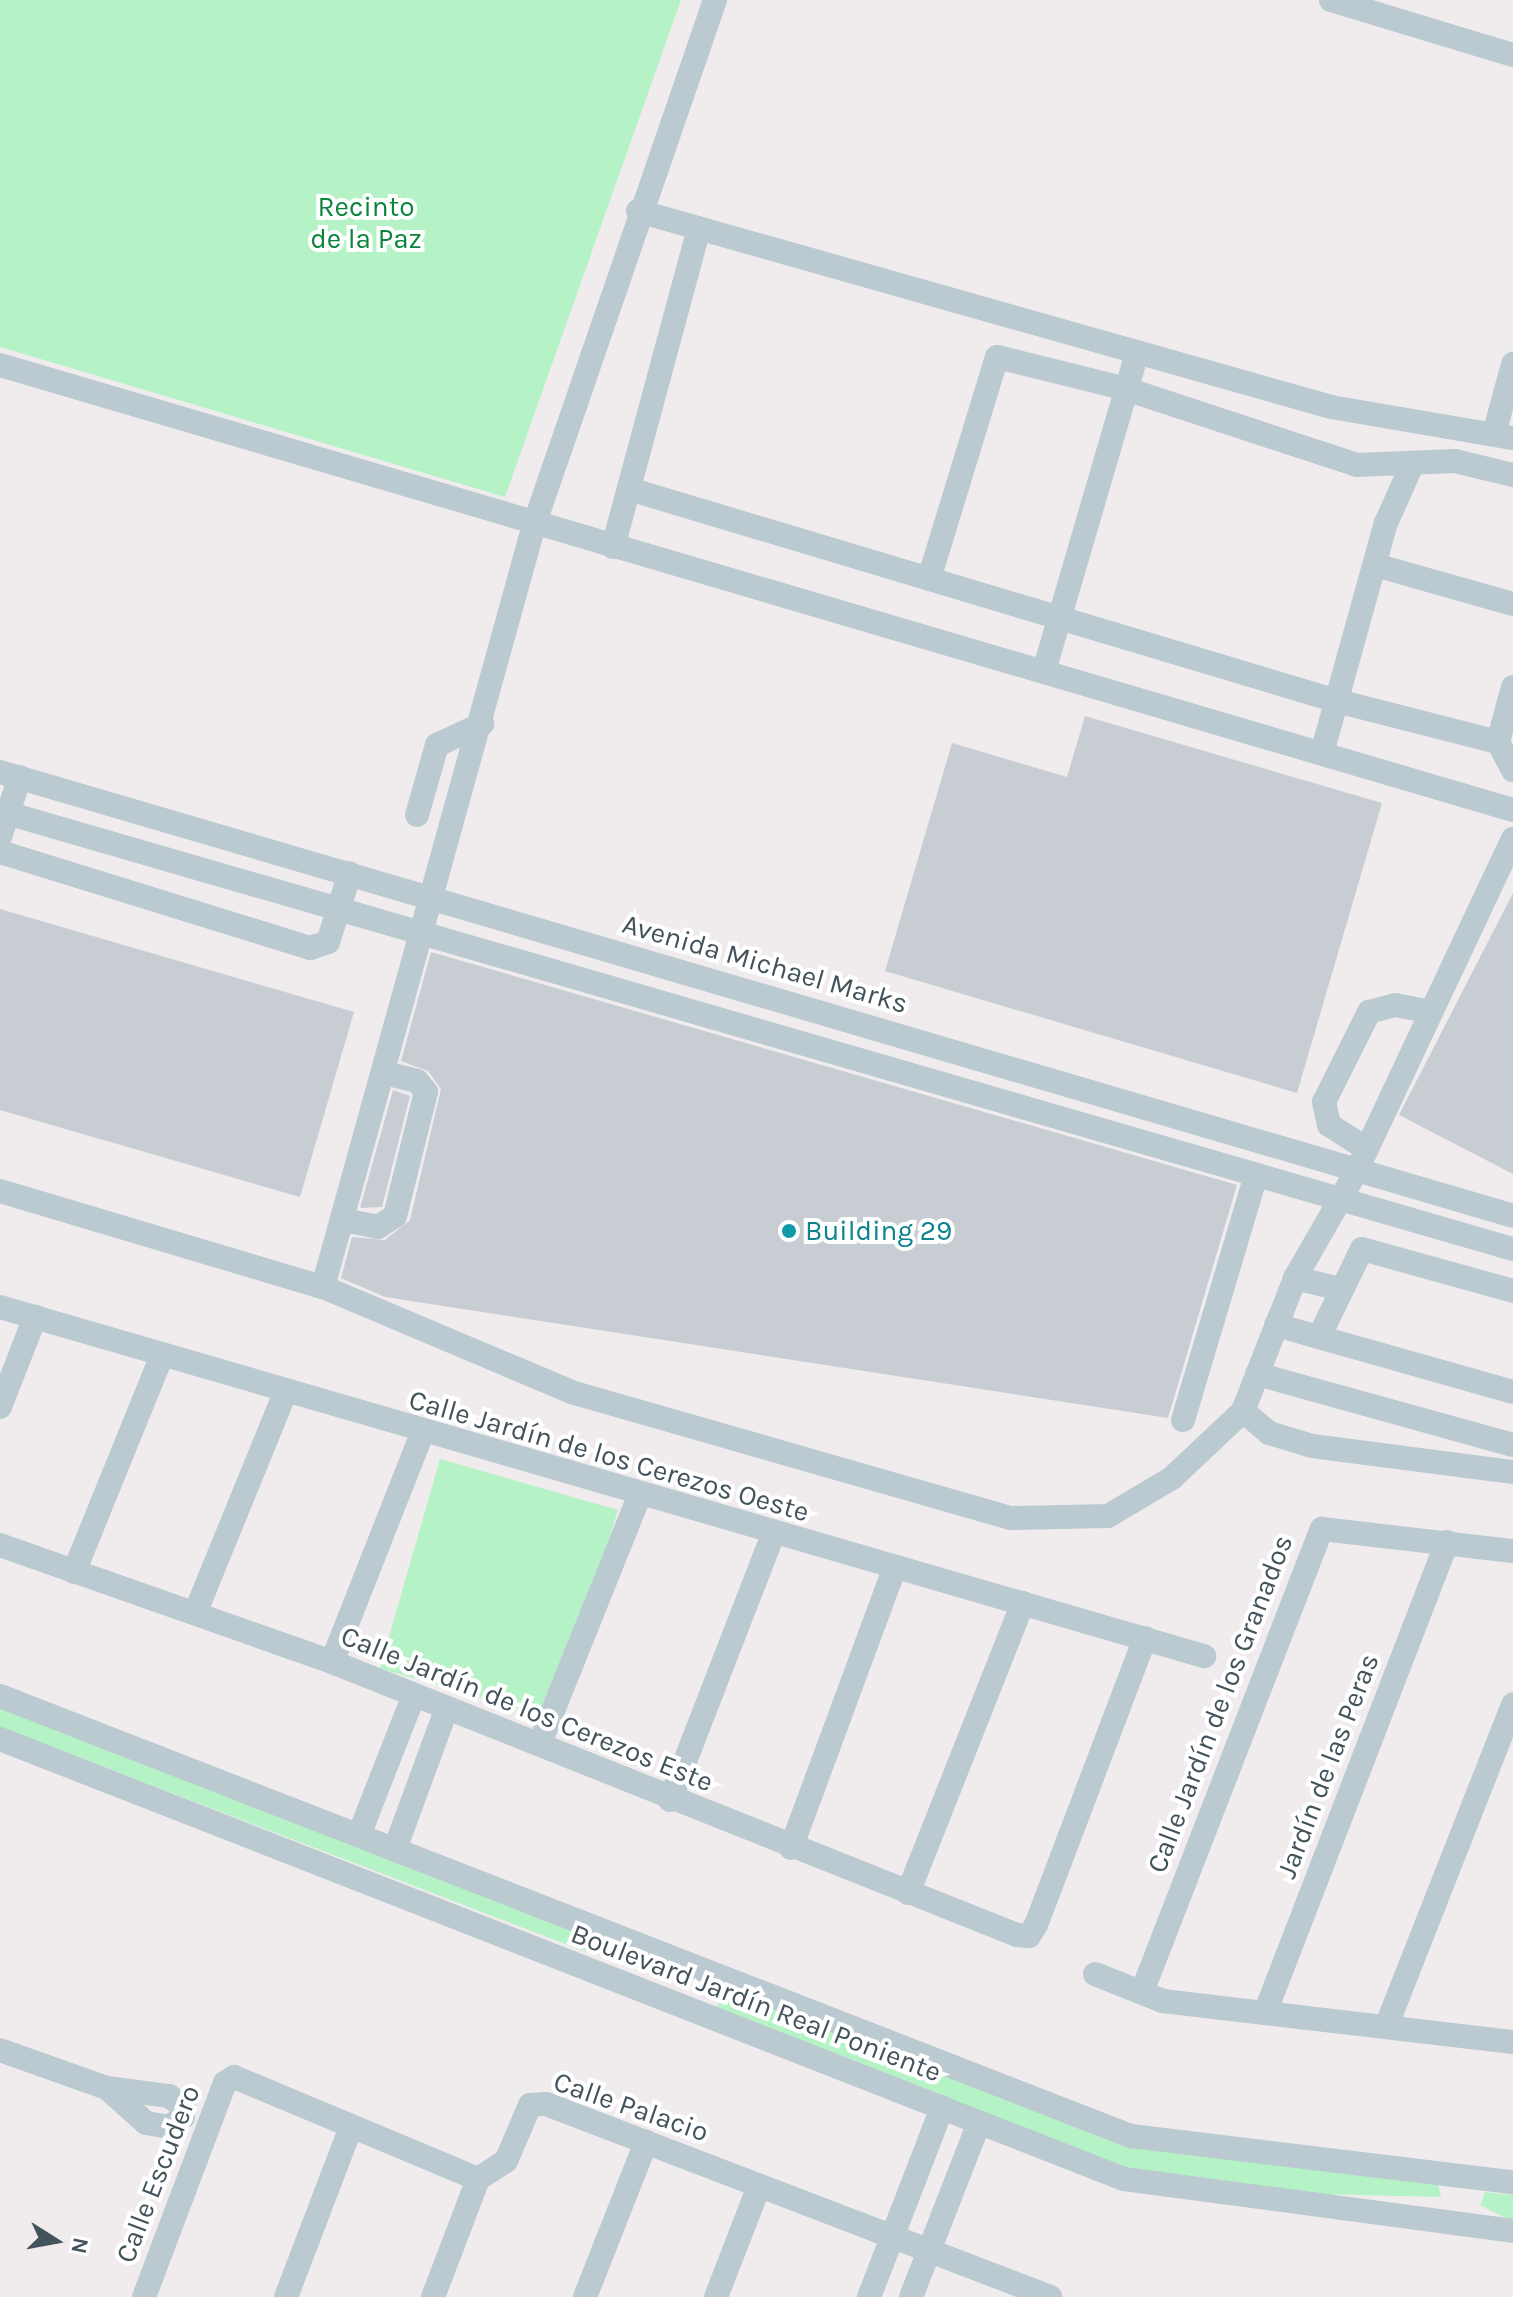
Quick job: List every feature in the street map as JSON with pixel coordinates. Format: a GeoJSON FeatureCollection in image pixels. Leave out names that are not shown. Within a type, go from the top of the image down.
{"type":"FeatureCollection","features":[{"type":"Feature","properties":{"kind":"street"},"geometry":{"type":"LineString","coordinates":[[323,1287],[436,898],[534,525],[638,211],[715,0]]}},
{"type":"Feature","properties":{"kind":"street"},"geometry":{"type":"LineString","coordinates":[[1331,0],[1513,55]]}},
{"type":"Feature","properties":{"kind":"street"},"geometry":{"type":"LineString","coordinates":[[638,211],[1331,407],[1504,436],[1513,364]]}},
{"type":"Feature","properties":{"kind":"street"},"geometry":{"type":"LineString","coordinates":[[613,547],[699,228]]}},
{"type":"Feature","properties":{"kind":"street"},"geometry":{"type":"LineString","coordinates":[[1044,671],[1137,352]]}},
{"type":"Feature","properties":{"kind":"street"},"geometry":{"type":"LineString","coordinates":[[929,579],[997,357],[1126,389],[1357,465],[1455,461],[1513,475]]}},
{"type":"Feature","properties":{"kind":"street"},"geometry":{"type":"LineString","coordinates":[[0,365],[534,525],[1513,810]]}},
{"type":"Feature","properties":{"kind":"street"},"geometry":{"type":"LineString","coordinates":[[1322,753],[1375,565],[1412,465]]}},
{"type":"Feature","properties":{"kind":"street"},"geometry":{"type":"LineString","coordinates":[[629,489],[1337,701],[1498,742]]}},
{"type":"Feature","properties":{"kind":"street"},"geometry":{"type":"LineString","coordinates":[[1375,565],[1513,604]]}},
{"type":"Feature","properties":{"kind":"street"},"geometry":{"type":"LineString","coordinates":[[1513,687],[1498,742],[1513,770]]}},
{"type":"Feature","properties":{"kind":"street"},"geometry":{"type":"LineString","coordinates":[[417,815],[437,745],[482,724]]}},
{"type":"Feature","properties":{"kind":"street"},"geometry":{"type":"LineString","coordinates":[[0,837],[10,774]]}},
{"type":"Feature","properties":{"kind":"street","name":"Avenida Michael Marks"},"geometry":{"type":"LineString","coordinates":[[10,774],[436,898],[1362,1159],[1454,1199],[1513,1216]]}},
{"type":"Feature","properties":{"kind":"street"},"geometry":{"type":"LineString","coordinates":[[4,812],[1513,1249]]}},
{"type":"Feature","properties":{"kind":"street"},"geometry":{"type":"LineString","coordinates":[[0,1191],[323,1287],[571,1392],[1011,1518],[1108,1516],[1172,1478],[1243,1411],[1295,1278],[1336,1199],[1362,1159],[1513,839]]}},
{"type":"Feature","properties":{"kind":"street"},"geometry":{"type":"LineString","coordinates":[[0,852],[310,948],[328,942],[341,911],[350,873]]}},
{"type":"Feature","properties":{"kind":"street"},"geometry":{"type":"LineString","coordinates":[[1362,1159],[1329,1125],[1324,1102],[1369,1012],[1395,1005],[1431,1012]]}},
{"type":"Feature","properties":{"kind":"street"},"geometry":{"type":"LineString","coordinates":[[343,1220],[378,1227],[395,1216],[426,1092],[417,1081],[386,1073]]}},
{"type":"Feature","properties":{"kind":"street"},"geometry":{"type":"LineString","coordinates":[[1183,1420],[1256,1175]]}},
{"type":"Feature","properties":{"kind":"street"},"geometry":{"type":"LineString","coordinates":[[1445,1229],[1454,1199]]}},
{"type":"Feature","properties":{"kind":"street"},"geometry":{"type":"LineString","coordinates":[[1319,1337],[1362,1249],[1513,1291]]}},
{"type":"Feature","properties":{"kind":"street"},"geometry":{"type":"LineString","coordinates":[[1295,1278],[1340,1289]]}},
{"type":"Feature","properties":{"kind":"street","name":"Calle Jardín de los Cerezos Oeste"},"geometry":{"type":"LineString","coordinates":[[0,1307],[639,1497],[1204,1656]]}},
{"type":"Feature","properties":{"kind":"street"},"geometry":{"type":"LineString","coordinates":[[0,1407],[35,1317]]}},
{"type":"Feature","properties":{"kind":"street"},"geometry":{"type":"LineString","coordinates":[[1276,1325],[1513,1392]]}},
{"type":"Feature","properties":{"kind":"street"},"geometry":{"type":"LineString","coordinates":[[74,1572],[162,1355]]}},
{"type":"Feature","properties":{"kind":"street"},"geometry":{"type":"LineString","coordinates":[[1257,1374],[1513,1445]]}},
{"type":"Feature","properties":{"kind":"street"},"geometry":{"type":"LineString","coordinates":[[196,1611],[285,1393]]}},
{"type":"Feature","properties":{"kind":"street"},"geometry":{"type":"LineString","coordinates":[[1243,1411],[1269,1433],[1312,1446],[1513,1472]]}},
{"type":"Feature","properties":{"kind":"street"},"geometry":{"type":"LineString","coordinates":[[332,1662],[422,1434]]}},
{"type":"Feature","properties":{"kind":"street"},"geometry":{"type":"LineString","coordinates":[[540,1743],[639,1497]]}},
{"type":"Feature","properties":{"kind":"street","name":"Calle Jardín de los Granados"},"geometry":{"type":"LineString","coordinates":[[1142,1992],[1313,1540],[1336,1528],[1513,1551]]}},
{"type":"Feature","properties":{"kind":"street"},"geometry":{"type":"LineString","coordinates":[[670,1800],[773,1534]]}},
{"type":"Feature","properties":{"kind":"street","name":"Jardín de las Peras"},"geometry":{"type":"LineString","coordinates":[[1265,2013],[1447,1542]]}},
{"type":"Feature","properties":{"kind":"street","name":"Calle Jardín de los Cerezos Este"},"geometry":{"type":"LineString","coordinates":[[0,1545],[196,1611],[332,1662],[540,1743],[670,1800],[791,1848],[1029,1936],[1145,1638]]}},
{"type":"Feature","properties":{"kind":"street"},"geometry":{"type":"LineString","coordinates":[[791,1848],[894,1569]]}},
{"type":"Feature","properties":{"kind":"street"},"geometry":{"type":"LineString","coordinates":[[908,1893],[1023,1603]]}},
{"type":"Feature","properties":{"kind":"street"},"geometry":{"type":"LineString","coordinates":[[359,1835],[373,1791],[414,1695]]}},
{"type":"Feature","properties":{"kind":"street","name":"Boulevard Jardín Real Poniente"},"geometry":{"type":"LineString","coordinates":[[0,1696],[1131,2136],[1513,2182]]}},
{"type":"Feature","properties":{"kind":"street"},"geometry":{"type":"LineString","coordinates":[[1386,2027],[1513,1704]]}},
{"type":"Feature","properties":{"kind":"street"},"geometry":{"type":"LineString","coordinates":[[395,1849],[447,1708]]}},
{"type":"Feature","properties":{"kind":"street","name":"Boulevard Jardín Real Poniente"},"geometry":{"type":"LineString","coordinates":[[0,1739],[1124,2179],[1461,2220],[1513,2231]]}},
{"type":"Feature","properties":{"kind":"street"},"geometry":{"type":"LineString","coordinates":[[373,1791],[412,1803]]}},
{"type":"Feature","properties":{"kind":"street"},"geometry":{"type":"LineString","coordinates":[[691,2010],[707,1970]]}},
{"type":"Feature","properties":{"kind":"street"},"geometry":{"type":"LineString","coordinates":[[1095,1974],[1142,1992],[1265,2013],[1513,2042]]}},
{"type":"Feature","properties":{"kind":"street"},"geometry":{"type":"LineString","coordinates":[[0,2050],[107,2088]]}},
{"type":"Feature","properties":{"kind":"street","name":"Calle Escudero"},"geometry":{"type":"LineString","coordinates":[[144,2297],[225,2083],[234,2077],[351,2127]]}},
{"type":"Feature","properties":{"kind":"street","name":"Calle Palacio"},"geometry":{"type":"LineString","coordinates":[[478,2179],[506,2161],[525,2111],[537,2102],[1050,2297]]}},
{"type":"Feature","properties":{"kind":"street"},"geometry":{"type":"LineString","coordinates":[[869,2297],[942,2108]]}},
{"type":"Feature","properties":{"kind":"street"},"geometry":{"type":"LineString","coordinates":[[911,2297],[979,2123]]}},
{"type":"Feature","properties":{"kind":"street"},"geometry":{"type":"LineString","coordinates":[[286,2297],[351,2127],[478,2179],[433,2297]]}},
{"type":"Feature","properties":{"kind":"street"},"geometry":{"type":"LineString","coordinates":[[585,2297],[646,2142]]}},
{"type":"Feature","properties":{"kind":"street"},"geometry":{"type":"LineString","coordinates":[[925,2152],[961,2168]]}},
{"type":"Feature","properties":{"kind":"street"},"geometry":{"type":"LineString","coordinates":[[1461,2220],[1466,2176]]}},
{"type":"Feature","properties":{"kind":"street"},"geometry":{"type":"LineString","coordinates":[[716,2297],[759,2186]]}},
{"type":"Feature","properties":{"kind":"green space","name":"Recinto de la Paz"},"geometry":{"type":"Polygon","coordinates":[[[0,0],[681,0],[505,497],[0,347],[0,0]]]}},
{"type":"Feature","properties":{"kind":"green space"},"geometry":{"type":"Polygon","coordinates":[[[440,1459],[618,1510],[558,1720],[380,1669],[440,1459]]]}},
{"type":"Feature","properties":{"kind":"green space"},"geometry":{"type":"Polygon","coordinates":[[[0,1704],[678,1964],[677,1978],[576,1948],[0,1727],[0,1704]]]}},
{"type":"Feature","properties":{"kind":"green space"},"geometry":{"type":"Polygon","coordinates":[[[726,1992],[1134,2145],[1437,2180],[1441,2197],[1317,2194],[1128,2170],[716,2008],[726,1992]]]}},
{"type":"Feature","properties":{"kind":"green space"},"geometry":{"type":"Polygon","coordinates":[[[1485,2192],[1513,2195],[1513,2222],[1480,2205],[1485,2192]]]}},
{"type":"Feature","properties":{"kind":"building"},"geometry":{"type":"Polygon","coordinates":[[[1085,716],[1382,803],[1297,1093],[885,971],[952,743],[1067,777],[1085,716]]]}},
{"type":"Feature","properties":{"kind":"building"},"geometry":{"type":"Polygon","coordinates":[[[1513,893],[1513,1174],[1399,1115],[1513,893]]]}},
{"type":"Feature","properties":{"kind":"building"},"geometry":{"type":"Polygon","coordinates":[[[0,909],[354,1012],[300,1197],[0,1110],[0,909]]]}},
{"type":"Feature","properties":{"kind":"building","name":"Building 29"},"geometry":{"type":"Polygon","coordinates":[[[431,952],[1237,1185],[1168,1418],[385,1297],[341,1278],[352,1237],[385,1240],[410,1220],[441,1089],[428,1071],[401,1061],[431,952]]]}},
{"type":"Feature","properties":{"kind":"building"},"geometry":{"type":"Polygon","coordinates":[[[393,1090],[410,1096],[382,1207],[360,1208],[393,1090]]]}},
{"type":"Feature","properties":{"kind":"place","name":"Building 29"},"geometry":{"type":"Point","coordinates":[789,1231]}}]}
